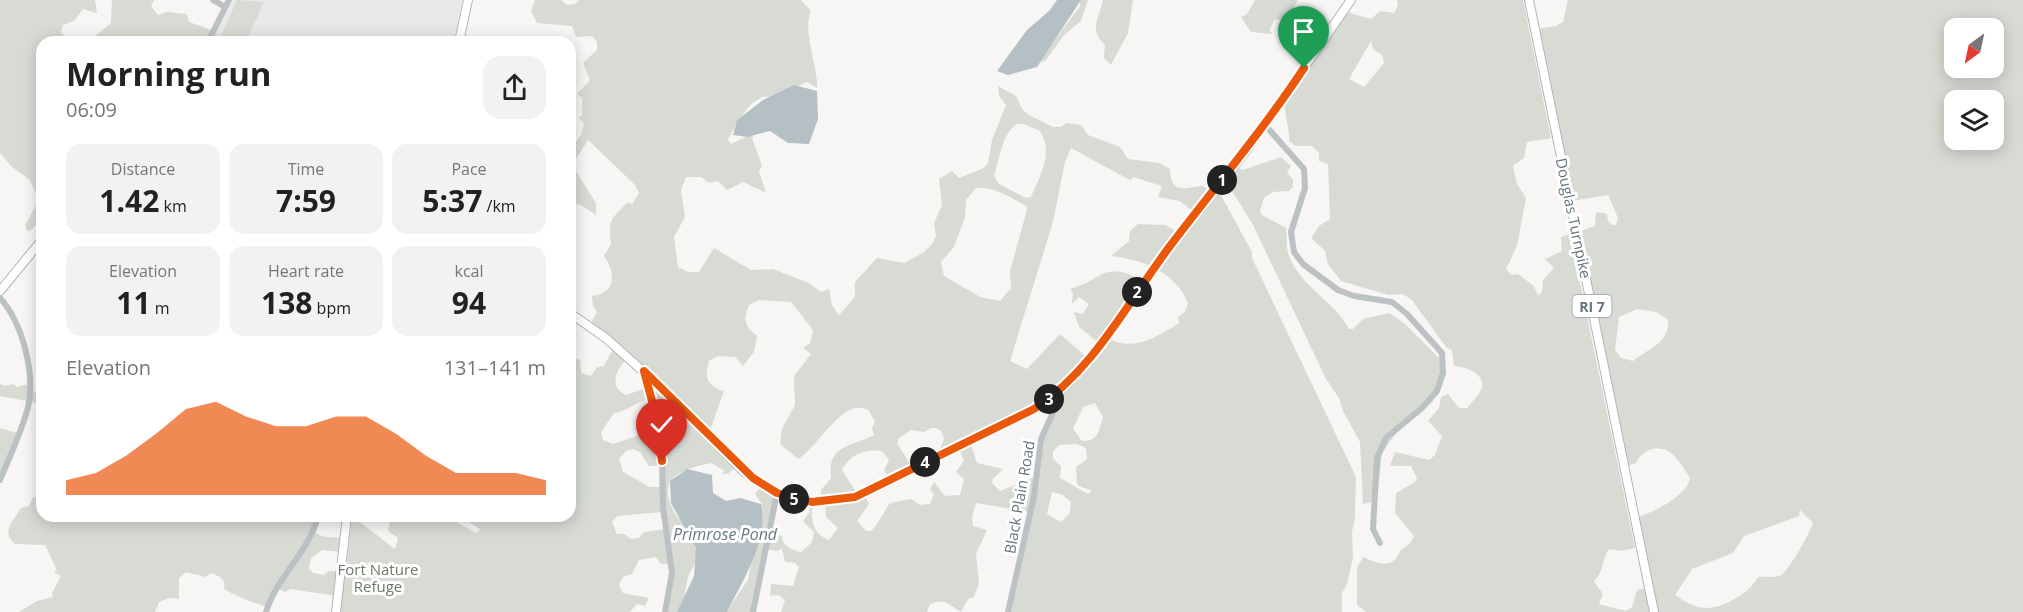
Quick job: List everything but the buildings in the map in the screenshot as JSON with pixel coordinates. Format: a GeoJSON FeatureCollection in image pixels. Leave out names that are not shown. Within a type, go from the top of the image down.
{"type":"FeatureCollection","features":[{"type":"Feature","properties":{"kind":"main road"},"geometry":{"type":"LineString","coordinates":[[460,36],[468,0]]}},
{"type":"Feature","properties":{"kind":"main road"},"geometry":{"type":"LineString","coordinates":[[576,317],[599,332],[644,371],[743,471],[777,493],[812,502],[855,497],[1034,409],[1064,389],[1084,366],[1171,246],[1265,125],[1352,0]]}},
{"type":"Feature","properties":{"kind":"main road","name":"Douglas Turnpike"},"geometry":{"type":"LineString","coordinates":[[1529,0],[1654,612]]}},
{"type":"Feature","properties":{"kind":"main road"},"geometry":{"type":"LineString","coordinates":[[0,291],[36,247]]}},
{"type":"Feature","properties":{"kind":"main road"},"geometry":{"type":"LineString","coordinates":[[336,612],[346,522]]}},
{"type":"Feature","properties":{"kind":"street"},"geometry":{"type":"LineString","coordinates":[[213,0],[225,7]]}},
{"type":"Feature","properties":{"kind":"street"},"geometry":{"type":"LineString","coordinates":[[210,36],[229,0]]}},
{"type":"Feature","properties":{"kind":"street"},"geometry":{"type":"LineString","coordinates":[[1265,125],[1304,169],[1305,188],[1291,232],[1294,252],[1303,264],[1338,290],[1354,296],[1392,302],[1407,314],[1442,353],[1443,374],[1437,391],[1422,408],[1386,438],[1377,458],[1373,529],[1380,543]]}},
{"type":"Feature","properties":{"kind":"street"},"geometry":{"type":"LineString","coordinates":[[0,298],[18,324],[27,358],[30,391],[28,406],[0,480]]}},
{"type":"Feature","properties":{"kind":"street"},"geometry":{"type":"LineString","coordinates":[[644,371],[657,420],[662,457],[663,507],[672,573],[665,612]]}},
{"type":"Feature","properties":{"kind":"street","name":"Black Plain Road"},"geometry":{"type":"LineString","coordinates":[[1008,612],[1034,496],[1041,439],[1064,389]]}},
{"type":"Feature","properties":{"kind":"street"},"geometry":{"type":"LineString","coordinates":[[753,612],[777,493]]}},
{"type":"Feature","properties":{"kind":"street"},"geometry":{"type":"LineString","coordinates":[[266,612],[281,578],[308,545],[316,522]]}},
{"type":"Feature","properties":{"kind":"shaded area"},"geometry":{"type":"Polygon","coordinates":[[[233,0],[462,0],[455,36],[214,36],[233,0]]]}},
{"type":"Feature","properties":{"kind":"green space"},"geometry":{"type":"Polygon","coordinates":[[[0,0],[95,0],[97,13],[83,9],[74,21],[63,25],[61,32],[65,36],[36,36],[36,193],[30,180],[12,167],[0,153],[0,0]]]}},
{"type":"Feature","properties":{"kind":"green space"},"geometry":{"type":"Polygon","coordinates":[[[112,0],[154,0],[151,6],[158,15],[167,12],[187,14],[189,22],[212,30],[210,36],[95,36],[111,23],[112,0]]]}},
{"type":"Feature","properties":{"kind":"green space"},"geometry":{"type":"Polygon","coordinates":[[[237,0],[264,2],[249,36],[221,36],[237,0]]]}},
{"type":"Feature","properties":{"kind":"green space","name":"Fort Nature Refuge"},"geometry":{"type":"Polygon","coordinates":[[[535,0],[561,0],[567,5],[575,4],[579,0],[801,0],[811,11],[808,29],[817,88],[807,82],[778,96],[762,97],[751,104],[737,122],[728,140],[731,144],[756,132],[752,138],[762,166],[759,171],[766,193],[743,182],[727,190],[718,181],[709,183],[701,177],[686,177],[681,190],[685,217],[674,237],[678,267],[688,272],[699,272],[714,248],[751,270],[773,269],[809,283],[821,292],[829,289],[832,305],[839,315],[855,297],[855,282],[877,258],[904,263],[923,253],[933,243],[936,236],[934,223],[942,205],[939,179],[952,171],[959,178],[982,169],[988,163],[992,140],[1006,105],[999,96],[998,86],[1016,96],[1023,110],[1029,115],[1053,127],[1060,127],[1067,123],[1081,125],[1088,135],[1120,147],[1128,159],[1159,163],[1170,169],[1171,178],[1176,187],[1203,186],[1211,193],[1217,188],[1252,252],[1252,258],[1356,477],[1355,517],[1352,532],[1353,557],[1347,584],[1342,593],[1342,612],[1008,612],[1030,512],[976,503],[972,517],[973,526],[987,530],[976,554],[979,583],[974,597],[968,599],[961,612],[940,601],[930,604],[927,612],[781,612],[785,600],[779,595],[770,596],[771,584],[793,586],[799,567],[795,563],[785,562],[782,549],[776,551],[766,549],[752,612],[726,612],[748,580],[762,504],[755,494],[761,485],[776,494],[769,531],[782,536],[788,547],[801,552],[812,542],[814,532],[803,521],[809,513],[810,503],[813,503],[812,520],[816,530],[829,540],[838,528],[826,517],[825,503],[820,502],[821,490],[831,478],[833,459],[843,448],[874,435],[872,428],[875,422],[869,411],[860,408],[850,410],[841,416],[798,459],[780,444],[782,429],[795,405],[794,376],[811,354],[803,348],[810,343],[813,330],[791,302],[759,300],[749,305],[745,318],[749,329],[757,336],[754,352],[743,366],[735,357],[718,356],[709,361],[708,367],[707,377],[710,384],[724,391],[708,436],[737,466],[729,473],[723,474],[724,470],[711,463],[691,468],[676,476],[670,482],[668,489],[673,510],[688,529],[699,555],[688,577],[681,612],[664,612],[670,590],[669,564],[661,564],[656,557],[639,560],[632,574],[623,577],[619,585],[623,593],[649,598],[645,606],[637,604],[630,612],[336,612],[337,596],[290,589],[285,592],[276,588],[267,607],[224,589],[223,580],[214,574],[211,573],[205,577],[186,572],[179,578],[179,599],[169,598],[159,602],[155,612],[19,612],[37,601],[53,597],[52,593],[61,576],[55,573],[56,568],[45,545],[15,544],[9,535],[8,530],[12,522],[21,508],[29,506],[33,497],[36,497],[36,522],[316,522],[314,532],[324,537],[344,538],[342,552],[322,550],[311,558],[309,568],[313,573],[324,575],[329,571],[346,571],[351,522],[360,522],[395,549],[398,538],[388,531],[390,522],[456,522],[476,533],[480,529],[469,522],[576,522],[576,358],[580,360],[581,373],[591,376],[597,367],[604,366],[614,347],[590,325],[597,312],[593,306],[592,296],[605,291],[612,282],[611,270],[604,256],[611,244],[610,225],[617,213],[628,202],[632,204],[639,193],[635,185],[588,140],[576,159],[576,142],[584,124],[578,117],[582,116],[582,98],[577,94],[590,80],[583,63],[597,50],[597,42],[592,36],[576,37],[572,26],[537,23],[531,11],[535,0]],[[1017,124],[1012,128],[1002,148],[994,176],[999,184],[1026,198],[1031,197],[1046,156],[1044,140],[1040,131],[1024,124],[1017,124]],[[1071,148],[1065,162],[1053,222],[1010,361],[1027,369],[1060,334],[1089,359],[1100,344],[1079,327],[1074,312],[1083,314],[1089,304],[1079,297],[1072,304],[1073,293],[1070,289],[1111,272],[1131,275],[1144,282],[1106,337],[1116,342],[1134,344],[1161,334],[1179,323],[1178,317],[1185,312],[1188,303],[1183,292],[1175,283],[1157,269],[1146,264],[1111,256],[1129,241],[1130,231],[1138,224],[1165,225],[1180,233],[1196,214],[1180,201],[1158,197],[1162,186],[1133,177],[1130,180],[1071,148]],[[976,188],[966,200],[965,217],[954,247],[941,262],[944,276],[980,297],[1000,301],[1011,288],[1010,271],[1027,210],[1026,206],[1009,196],[982,188],[976,188]],[[627,359],[620,368],[616,383],[620,392],[626,395],[646,388],[644,374],[627,359]],[[1061,393],[970,441],[977,463],[1003,469],[992,483],[1000,491],[1037,476],[1038,453],[1061,393]],[[649,399],[614,413],[601,432],[603,440],[613,444],[658,429],[649,399]],[[1095,403],[1083,407],[1073,429],[1082,441],[1095,437],[1103,417],[1095,403]],[[936,428],[924,432],[911,430],[899,438],[897,443],[912,467],[889,480],[884,470],[889,460],[883,452],[871,451],[854,456],[842,470],[858,495],[864,494],[869,504],[857,521],[866,531],[874,528],[890,503],[911,499],[920,505],[930,504],[934,494],[930,489],[934,482],[945,496],[960,495],[964,479],[956,472],[964,461],[958,447],[943,453],[940,449],[944,439],[942,432],[936,428]],[[1077,444],[1059,445],[1053,451],[1053,459],[1061,466],[1060,478],[1088,494],[1092,491],[1077,485],[1076,467],[1087,459],[1086,448],[1077,444]],[[633,449],[626,451],[619,459],[623,472],[650,487],[662,487],[661,466],[649,466],[640,452],[633,449]],[[1052,492],[1047,514],[1061,522],[1070,513],[1071,502],[1063,495],[1052,492]],[[662,512],[617,516],[612,522],[617,534],[624,534],[631,539],[639,538],[644,532],[665,529],[662,512]]]}},
{"type":"Feature","properties":{"kind":"green space"},"geometry":{"type":"Polygon","coordinates":[[[1080,0],[1088,0],[1081,21],[1064,35],[1046,60],[1038,63],[1080,6],[1080,0]]]}},
{"type":"Feature","properties":{"kind":"green space"},"geometry":{"type":"Polygon","coordinates":[[[1103,0],[1133,0],[1128,33],[1111,65],[1104,58],[1105,45],[1096,29],[1103,0]]]}},
{"type":"Feature","properties":{"kind":"green space"},"geometry":{"type":"Polygon","coordinates":[[[1255,0],[1298,0],[1291,12],[1286,13],[1283,19],[1274,20],[1270,30],[1272,34],[1251,32],[1241,17],[1247,14],[1255,0]]]}},
{"type":"Feature","properties":{"kind":"green space"},"geometry":{"type":"Polygon","coordinates":[[[1397,0],[1523,0],[1551,138],[1527,142],[1524,158],[1513,166],[1517,184],[1526,198],[1517,246],[1506,269],[1512,275],[1518,274],[1534,286],[1538,296],[1542,292],[1543,280],[1554,268],[1545,259],[1562,251],[1561,237],[1570,234],[1635,548],[1621,551],[1609,549],[1600,574],[1594,581],[1603,594],[1599,604],[1626,611],[1632,607],[1637,590],[1648,588],[1654,612],[1366,612],[1357,605],[1357,568],[1363,557],[1379,563],[1392,562],[1414,536],[1395,513],[1396,493],[1415,482],[1417,478],[1411,466],[1390,466],[1395,452],[1429,460],[1435,455],[1442,436],[1428,421],[1439,408],[1441,397],[1448,394],[1459,408],[1467,408],[1479,394],[1482,386],[1482,381],[1475,373],[1454,366],[1452,350],[1446,347],[1412,300],[1403,294],[1388,295],[1341,281],[1328,264],[1325,251],[1311,238],[1319,226],[1330,219],[1328,164],[1319,161],[1319,153],[1312,146],[1296,146],[1289,141],[1286,95],[1333,29],[1347,12],[1371,19],[1380,11],[1394,13],[1398,5],[1397,0]],[[1371,41],[1349,79],[1364,87],[1384,63],[1383,56],[1373,49],[1371,41]]]}},
{"type":"Feature","properties":{"kind":"green space"},"geometry":{"type":"Polygon","coordinates":[[[1568,0],[2023,0],[2023,612],[1656,612],[1637,517],[1652,512],[1677,497],[1690,478],[1674,455],[1663,449],[1648,451],[1636,463],[1627,466],[1578,232],[1595,226],[1596,212],[1607,214],[1608,221],[1612,225],[1616,225],[1618,218],[1608,195],[1572,201],[1537,29],[1556,26],[1563,22],[1568,0]],[[1637,309],[1619,317],[1615,350],[1621,358],[1633,361],[1662,340],[1668,328],[1668,320],[1656,312],[1637,309]],[[1800,510],[1799,516],[1744,536],[1733,553],[1692,569],[1675,595],[1691,605],[1713,607],[1738,597],[1754,584],[1758,577],[1781,575],[1794,559],[1813,523],[1800,510]]]}},
{"type":"Feature","properties":{"kind":"green space"},"geometry":{"type":"Polygon","coordinates":[[[1281,157],[1291,166],[1287,173],[1293,179],[1293,187],[1289,191],[1273,192],[1264,198],[1260,211],[1262,215],[1286,228],[1288,252],[1299,274],[1335,310],[1349,329],[1353,329],[1363,319],[1389,313],[1404,323],[1440,359],[1441,388],[1432,402],[1396,433],[1382,453],[1377,501],[1363,504],[1360,442],[1343,411],[1339,398],[1326,379],[1253,225],[1224,178],[1234,166],[1243,170],[1281,157]]]}},
{"type":"Feature","properties":{"kind":"green space"},"geometry":{"type":"Polygon","coordinates":[[[576,171],[596,203],[596,215],[579,204],[576,205],[576,171]]]}},
{"type":"Feature","properties":{"kind":"green space"},"geometry":{"type":"Polygon","coordinates":[[[36,205],[36,225],[27,231],[25,225],[36,205]]]}},
{"type":"Feature","properties":{"kind":"green space"},"geometry":{"type":"Polygon","coordinates":[[[0,384],[5,386],[14,384],[17,387],[28,384],[30,391],[36,392],[36,403],[0,396],[0,384]]]}},
{"type":"Feature","properties":{"kind":"green space"},"geometry":{"type":"Polygon","coordinates":[[[0,428],[17,433],[0,476],[0,428]]]}},
{"type":"Feature","properties":{"kind":"water"},"geometry":{"type":"Polygon","coordinates":[[[1057,0],[1081,0],[1037,67],[1008,75],[997,71],[1027,30],[1049,11],[1057,0]]]}},
{"type":"Feature","properties":{"kind":"water"},"geometry":{"type":"Polygon","coordinates":[[[794,85],[817,91],[818,119],[809,144],[788,143],[770,131],[747,137],[733,135],[737,120],[763,100],[794,85]]]}},
{"type":"Feature","properties":{"kind":"water","name":"Primrose Pond"},"geometry":{"type":"Polygon","coordinates":[[[687,469],[712,475],[713,493],[726,501],[740,498],[761,504],[761,532],[758,546],[727,612],[677,612],[694,576],[696,548],[671,503],[670,481],[687,469]]]}},
{"type":"Feature","properties":{"kind":"route"},"geometry":{"type":"LineString","coordinates":[[662,461],[657,420],[651,405],[644,371],[743,471],[768,489],[793,499],[812,502],[839,501],[855,497],[1034,409],[1061,391],[1077,375],[1171,246],[1264,127],[1304,68]]}}]}
